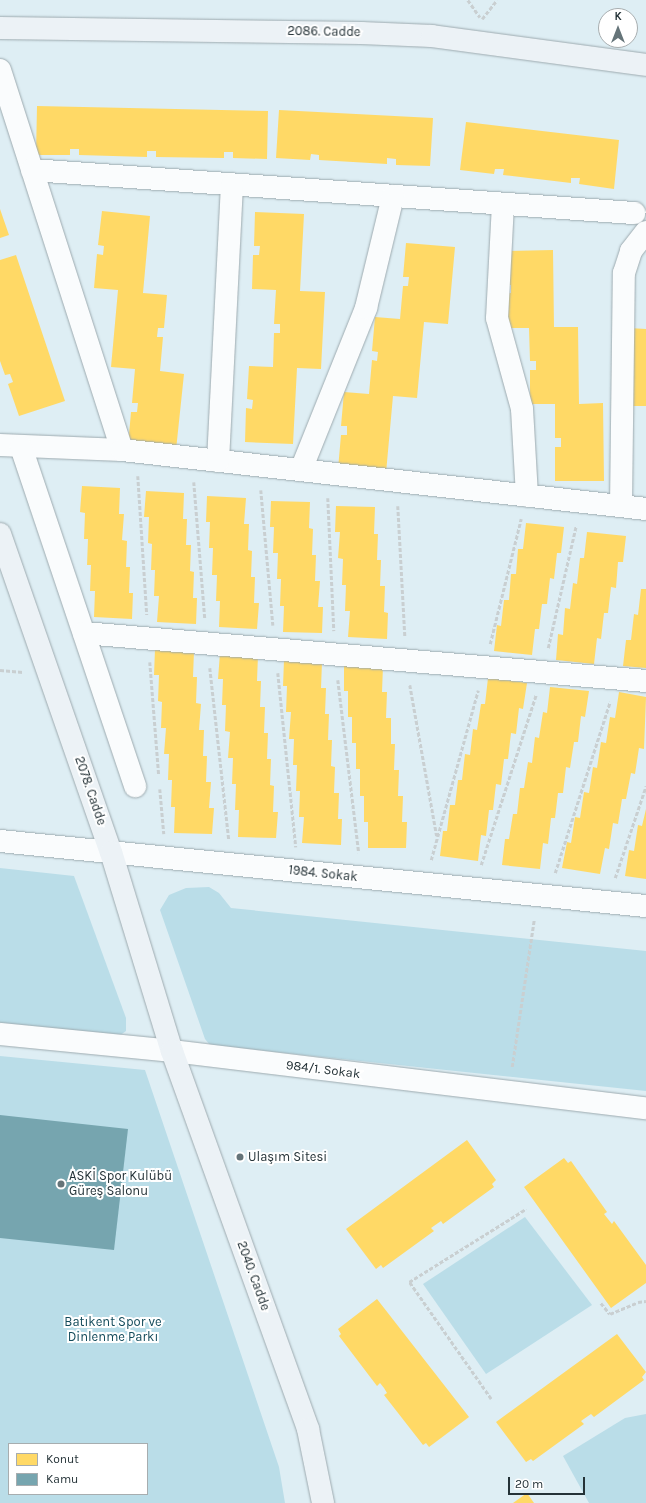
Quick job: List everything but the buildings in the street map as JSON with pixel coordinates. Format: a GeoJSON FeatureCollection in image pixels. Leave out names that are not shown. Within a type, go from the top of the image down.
{"type":"FeatureCollection","features":[{"type":"Feature","properties":{"kind":"street","name":"2086. Cadde"},"geometry":{"type":"LineString","coordinates":[[0,28],[361,33],[432,36],[646,65]]}},
{"type":"Feature","properties":{"kind":"street"},"geometry":{"type":"LineString","coordinates":[[0,70],[122,450]]}},
{"type":"Feature","properties":{"kind":"street"},"geometry":{"type":"LineString","coordinates":[[32,170],[634,213]]}},
{"type":"Feature","properties":{"kind":"street"},"geometry":{"type":"LineString","coordinates":[[218,461],[232,185]]}},
{"type":"Feature","properties":{"kind":"street"},"geometry":{"type":"LineString","coordinates":[[301,470],[366,308],[393,196]]}},
{"type":"Feature","properties":{"kind":"street"},"geometry":{"type":"LineString","coordinates":[[503,204],[497,318],[508,350],[522,409],[527,496]]}},
{"type":"Feature","properties":{"kind":"street"},"geometry":{"type":"LineString","coordinates":[[621,506],[624,273],[631,251],[646,232]]}},
{"type":"Feature","properties":{"kind":"street"},"geometry":{"type":"LineString","coordinates":[[0,445],[122,450],[646,508]]}},
{"type":"Feature","properties":{"kind":"street"},"geometry":{"type":"LineString","coordinates":[[21,447],[135,786]]}},
{"type":"Feature","properties":{"kind":"street","name":"2078. Cadde"},"geometry":{"type":"LineString","coordinates":[[0,534],[111,852],[172,1051]]}},
{"type":"Feature","properties":{"kind":"street"},"geometry":{"type":"LineString","coordinates":[[84,633],[646,681]]}},
{"type":"Feature","properties":{"kind":"street","name":"1984. Sokak"},"geometry":{"type":"LineString","coordinates":[[0,841],[646,906]]}},
{"type":"Feature","properties":{"kind":"street","name":"984/1. Sokak"},"geometry":{"type":"LineString","coordinates":[[0,1034],[172,1051],[508,1094],[646,1108]]}},
{"type":"Feature","properties":{"kind":"street","name":"2040. Cadde"},"geometry":{"type":"LineString","coordinates":[[172,1051],[308,1429],[323,1503]]}},
{"type":"Feature","properties":{"kind":"path"},"geometry":{"type":"LineString","coordinates":[[482,19],[497,0]]}},
{"type":"Feature","properties":{"kind":"path"},"geometry":{"type":"LineString","coordinates":[[508,1094],[543,896],[618,679]]}},
{"type":"Feature","properties":{"kind":"path"},"geometry":{"type":"LineString","coordinates":[[607,902],[646,786]]}},
{"type":"Feature","properties":{"kind":"path"},"geometry":{"type":"LineString","coordinates":[[491,1399],[409,1282],[526,1209]]}},
{"type":"Feature","properties":{"kind":"path"},"geometry":{"type":"LineString","coordinates":[[601,1303],[610,1314],[638,1302],[646,1301]]}},
{"type":"Feature","properties":{"kind":"green space"},"geometry":{"type":"Polygon","coordinates":[[[0,868],[74,876],[126,1018],[126,1031],[115,1039],[0,1029],[0,868]]]}},
{"type":"Feature","properties":{"kind":"green space"},"geometry":{"type":"Polygon","coordinates":[[[209,887],[219,893],[231,908],[646,951],[646,1091],[210,1045],[205,1039],[160,910],[169,895],[186,888],[209,887]]]}},
{"type":"Feature","properties":{"kind":"green space","name":"Batıkent Spor ve Dinlenme Parkı"},"geometry":{"type":"Polygon","coordinates":[[[0,1056],[145,1070],[279,1467],[285,1503],[0,1503],[0,1056]]]}},
{"type":"Feature","properties":{"kind":"green space"},"geometry":{"type":"Polygon","coordinates":[[[525,1217],[592,1305],[486,1374],[423,1284],[525,1217]]]}},
{"type":"Feature","properties":{"kind":"green space"},"geometry":{"type":"Polygon","coordinates":[[[646,1414],[646,1503],[589,1503],[563,1456],[625,1418],[646,1414]]]}},
{"type":"Feature","properties":{"kind":"place","name":"Ulaşım Sitesi"},"geometry":{"type":"Point","coordinates":[240,1157]}},
{"type":"Feature","properties":{"kind":"place","name":"ASKİ Spor Kulübü Güreş Salonu"},"geometry":{"type":"Point","coordinates":[61,1184]}}]}
